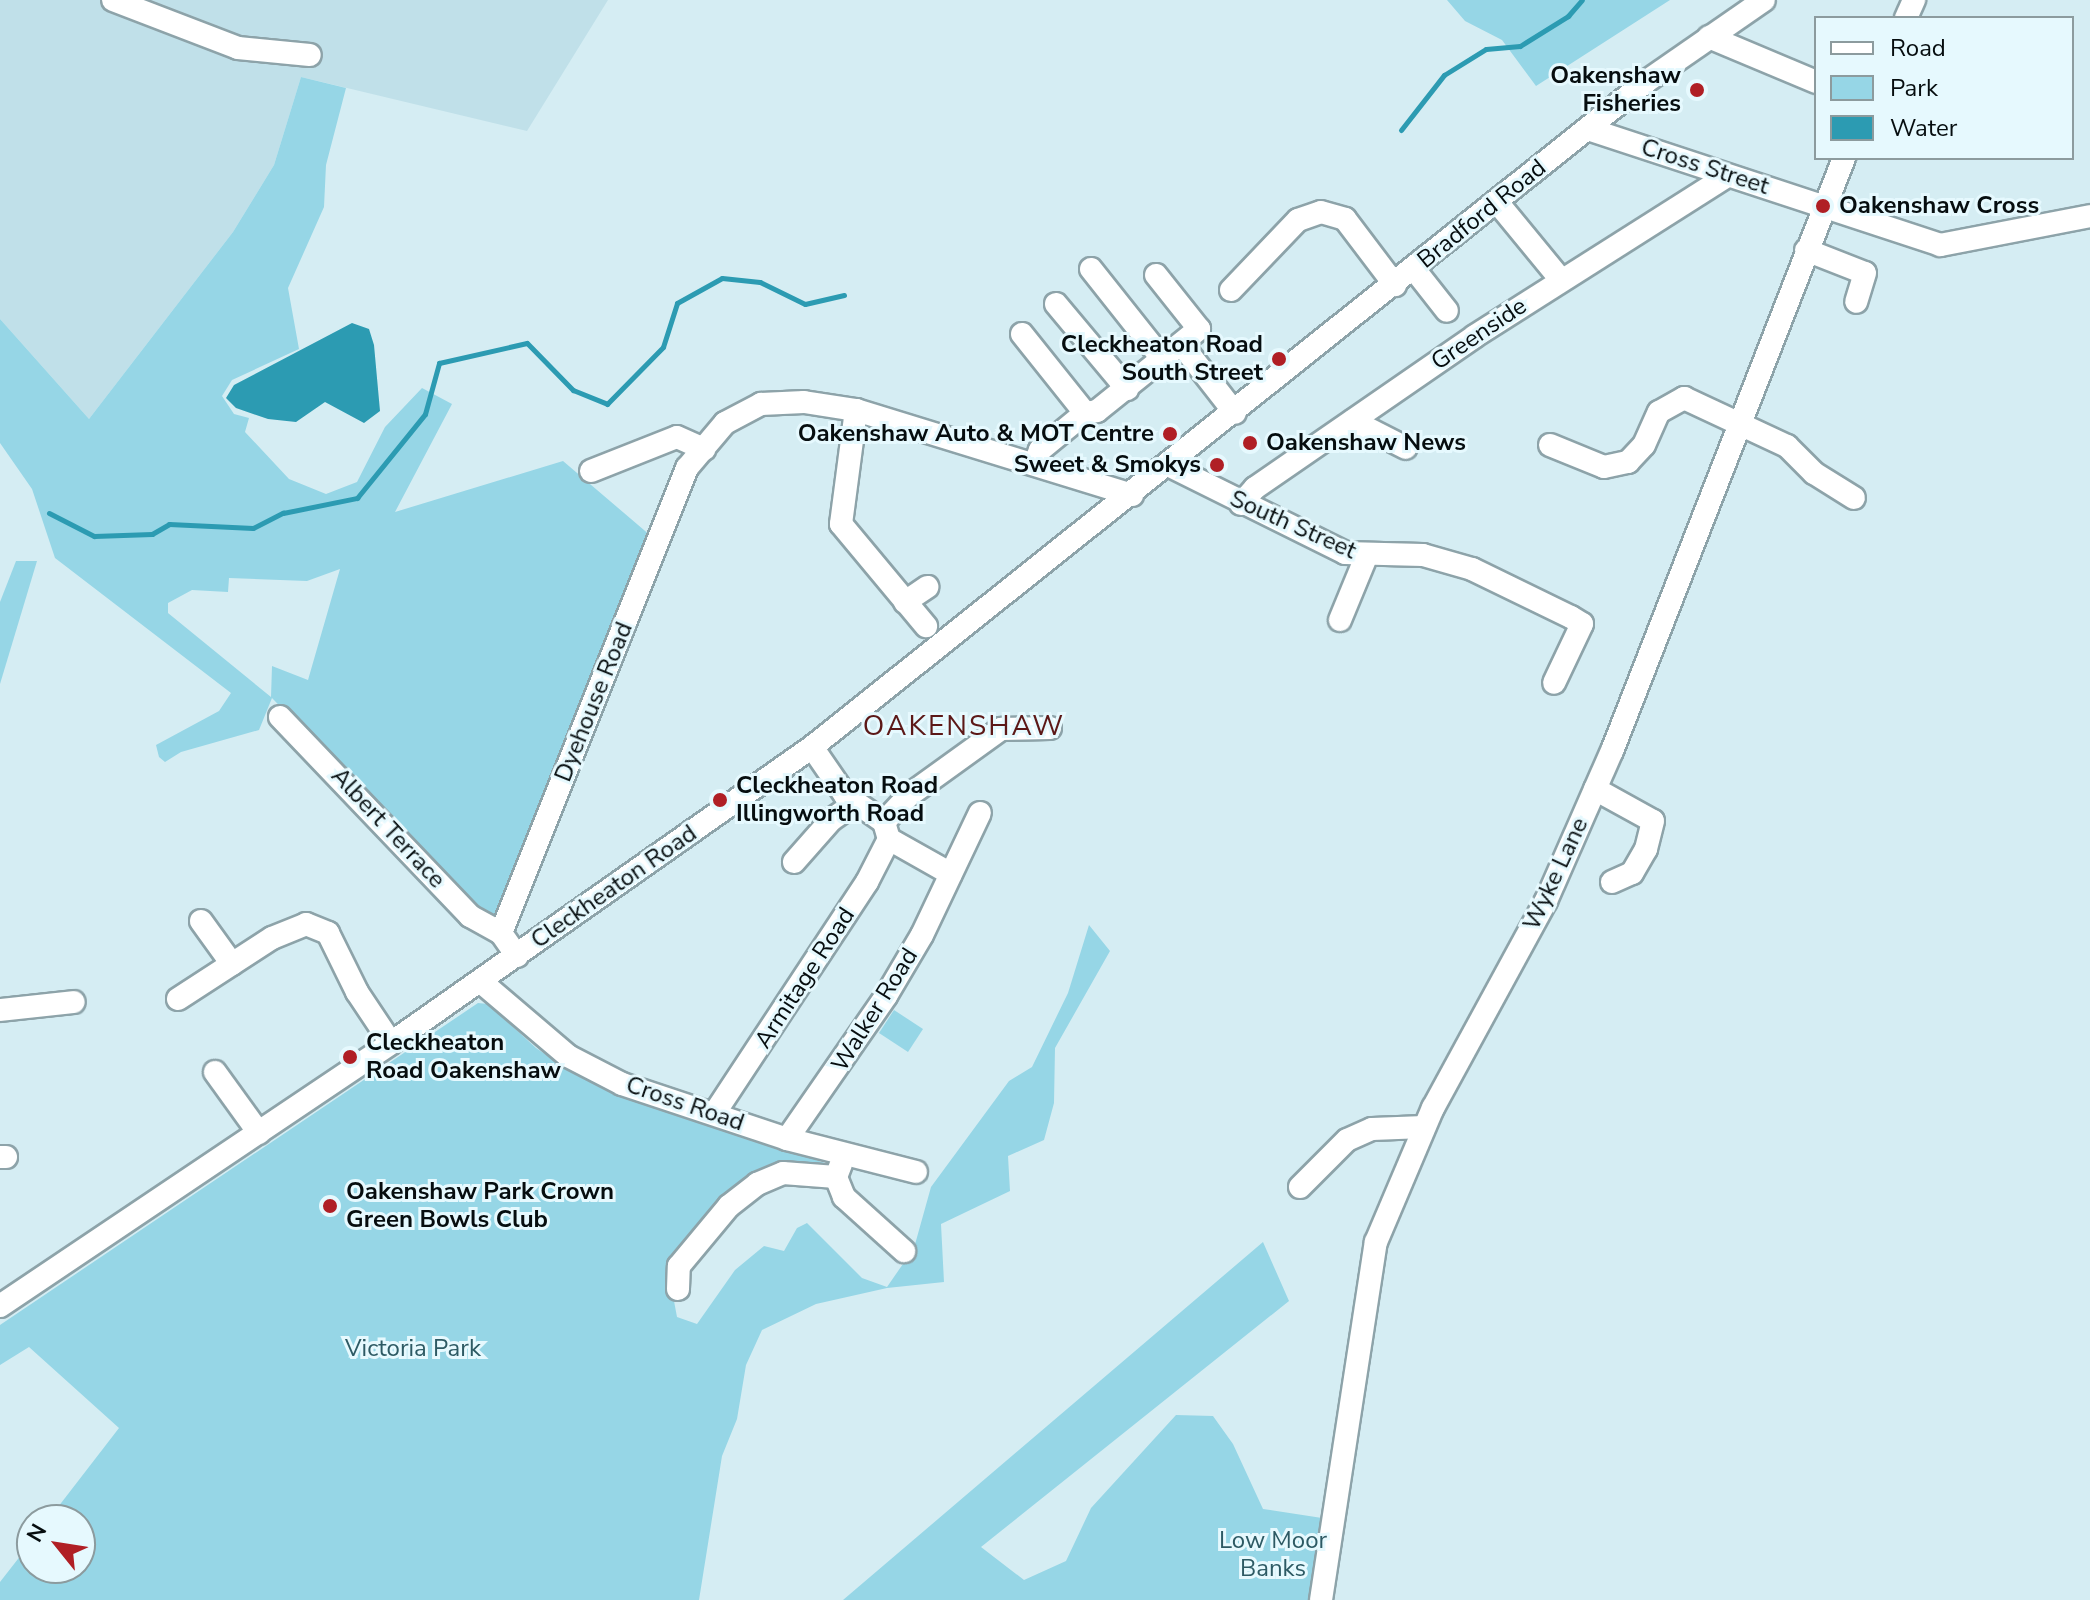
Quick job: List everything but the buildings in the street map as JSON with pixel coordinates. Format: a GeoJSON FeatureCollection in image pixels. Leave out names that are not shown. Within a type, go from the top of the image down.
{"type":"FeatureCollection","features":[{"type":"Feature","properties":{"kind":"street"},"geometry":{"type":"LineString","coordinates":[[113,0],[238,48],[310,55]]}},
{"type":"Feature","properties":{"kind":"street","name":"Bradford Road"},"geometry":{"type":"LineString","coordinates":[[1206,437],[1588,129],[1709,37],[1764,0]]}},
{"type":"Feature","properties":{"kind":"street"},"geometry":{"type":"LineString","coordinates":[[1709,37],[1814,81]]}},
{"type":"Feature","properties":{"kind":"street","name":"Cross Street"},"geometry":{"type":"LineString","coordinates":[[1588,129],[1726,177],[1823,203],[1940,245],[2090,216]]}},
{"type":"Feature","properties":{"kind":"street","name":"Wyke Lane"},"geometry":{"type":"LineString","coordinates":[[1321,1600],[1376,1242],[1424,1127],[1546,901],[1595,789],[1741,424],[1823,203],[1843,160]]}},
{"type":"Feature","properties":{"kind":"street","name":"Greenside"},"geometry":{"type":"LineString","coordinates":[[1241,504],[1255,488],[1561,280],[1726,177]]}},
{"type":"Feature","properties":{"kind":"street"},"geometry":{"type":"LineString","coordinates":[[1497,202],[1561,280]]}},
{"type":"Feature","properties":{"kind":"street"},"geometry":{"type":"LineString","coordinates":[[1231,290],[1298,220],[1321,212],[1345,219],[1395,285]]}},
{"type":"Feature","properties":{"kind":"street"},"geometry":{"type":"LineString","coordinates":[[1806,250],[1865,273],[1856,302]]}},
{"type":"Feature","properties":{"kind":"street"},"geometry":{"type":"LineString","coordinates":[[1091,269],[1163,360]]}},
{"type":"Feature","properties":{"kind":"street"},"geometry":{"type":"LineString","coordinates":[[1414,269],[1447,311]]}},
{"type":"Feature","properties":{"kind":"street"},"geometry":{"type":"LineString","coordinates":[[1156,275],[1235,413]]}},
{"type":"Feature","properties":{"kind":"street"},"geometry":{"type":"LineString","coordinates":[[1056,304],[1127,389]]}},
{"type":"Feature","properties":{"kind":"street"},"geometry":{"type":"LineString","coordinates":[[1022,334],[1085,413]]}},
{"type":"Feature","properties":{"kind":"street"},"geometry":{"type":"LineString","coordinates":[[1035,463],[1040,450],[1085,413],[1097,411],[1190,337]]}},
{"type":"Feature","properties":{"kind":"street"},"geometry":{"type":"LineString","coordinates":[[1550,445],[1604,467],[1628,462],[1644,445],[1659,412],[1684,398],[1787,446],[1814,473],[1854,498]]}},
{"type":"Feature","properties":{"kind":"street","name":"Dyehouse Road"},"geometry":{"type":"LineString","coordinates":[[501,933],[687,468],[725,423],[761,404],[804,402],[856,410],[1132,495]]}},
{"type":"Feature","properties":{"kind":"street"},"geometry":{"type":"LineString","coordinates":[[856,410],[841,524],[926,626]]}},
{"type":"Feature","properties":{"kind":"street"},"geometry":{"type":"LineString","coordinates":[[1353,421],[1406,448]]}},
{"type":"Feature","properties":{"kind":"street"},"geometry":{"type":"LineString","coordinates":[[591,471],[677,437],[704,449]]}},
{"type":"Feature","properties":{"kind":"street","name":"Cleckheaton Road"},"geometry":{"type":"LineString","coordinates":[[0,1306],[391,1043],[812,747],[1206,437]]}},
{"type":"Feature","properties":{"kind":"street","name":"South Street"},"geometry":{"type":"LineString","coordinates":[[1170,466],[1241,504],[1345,553],[1366,557],[1423,555],[1472,569],[1582,624],[1554,683]]}},
{"type":"Feature","properties":{"kind":"street"},"geometry":{"type":"LineString","coordinates":[[1340,620],[1366,557]]}},
{"type":"Feature","properties":{"kind":"street"},"geometry":{"type":"LineString","coordinates":[[905,602],[927,587]]}},
{"type":"Feature","properties":{"kind":"street","name":"Albert Terrace"},"geometry":{"type":"LineString","coordinates":[[280,717],[470,916],[501,933]]}},
{"type":"Feature","properties":{"kind":"street","name":"Armitage Road"},"geometry":{"type":"LineString","coordinates":[[714,1114],[867,882],[887,830],[908,796],[1001,729],[1050,728]]}},
{"type":"Feature","properties":{"kind":"street"},"geometry":{"type":"LineString","coordinates":[[812,747],[854,804],[951,874]]}},
{"type":"Feature","properties":{"kind":"street"},"geometry":{"type":"LineString","coordinates":[[1595,789],[1653,821],[1646,849],[1632,873],[1612,882]]}},
{"type":"Feature","properties":{"kind":"street"},"geometry":{"type":"LineString","coordinates":[[794,862],[831,820],[854,804]]}},
{"type":"Feature","properties":{"kind":"street","name":"Walker Road"},"geometry":{"type":"LineString","coordinates":[[787,1139],[858,1043],[922,935],[980,813]]}},
{"type":"Feature","properties":{"kind":"street"},"geometry":{"type":"LineString","coordinates":[[201,921],[232,964]]}},
{"type":"Feature","properties":{"kind":"street"},"geometry":{"type":"LineString","coordinates":[[178,999],[232,964],[306,924],[328,933],[357,992],[391,1043]]}},
{"type":"Feature","properties":{"kind":"street"},"geometry":{"type":"LineString","coordinates":[[501,933],[517,956]]}},
{"type":"Feature","properties":{"kind":"street","name":"Cross Road"},"geometry":{"type":"LineString","coordinates":[[480,981],[568,1056],[622,1084],[787,1139],[916,1172]]}},
{"type":"Feature","properties":{"kind":"street"},"geometry":{"type":"LineString","coordinates":[[0,1010],[74,1002]]}},
{"type":"Feature","properties":{"kind":"street"},"geometry":{"type":"LineString","coordinates":[[215,1072],[259,1133]]}},
{"type":"Feature","properties":{"kind":"street"},"geometry":{"type":"LineString","coordinates":[[1300,1187],[1347,1140],[1372,1129],[1424,1127]]}},
{"type":"Feature","properties":{"kind":"street"},"geometry":{"type":"LineString","coordinates":[[845,1152],[836,1177],[844,1197],[863,1219],[904,1251]]}},
{"type":"Feature","properties":{"kind":"street"},"geometry":{"type":"LineString","coordinates":[[678,1289],[679,1266],[714,1221],[757,1184],[783,1173],[836,1177]]}},
{"type":"Feature","properties":{"kind":"shaded area"},"geometry":{"type":"Polygon","coordinates":[[[0,0],[608,0],[527,131],[301,77],[274,165],[233,232],[89,419],[0,319],[0,0]]]}},
{"type":"Feature","properties":{"kind":"green space"},"geometry":{"type":"Polygon","coordinates":[[[1447,0],[1670,0],[1536,86],[1502,40],[1465,21],[1447,0]]]}},
{"type":"Feature","properties":{"kind":"green space"},"geometry":{"type":"Polygon","coordinates":[[[301,77],[346,88],[326,165],[324,207],[288,288],[299,349],[232,380],[222,396],[234,414],[249,418],[245,432],[289,479],[326,494],[357,482],[385,427],[422,388],[452,404],[395,512],[563,461],[651,536],[497,915],[480,912],[272,698],[259,730],[181,752],[165,762],[159,757],[156,745],[219,711],[231,693],[55,558],[32,489],[0,443],[0,319],[89,419],[233,232],[274,165],[301,77]],[[340,569],[307,581],[229,578],[228,592],[192,590],[168,603],[168,613],[271,697],[272,666],[308,680],[340,569]]]}},
{"type":"Feature","properties":{"kind":"green space"},"geometry":{"type":"Polygon","coordinates":[[[16,561],[37,561],[0,684],[0,602],[16,561]]]}},
{"type":"Feature","properties":{"kind":"green space","name":"Victoria Park"},"geometry":{"type":"Polygon","coordinates":[[[1089,925],[1110,951],[1055,1048],[1054,1103],[1044,1140],[1008,1156],[1010,1191],[941,1224],[944,1282],[887,1288],[816,1304],[762,1330],[746,1365],[737,1419],[722,1456],[699,1600],[0,1600],[0,1582],[16,1562],[16,1584],[96,1584],[96,1504],[60,1504],[119,1428],[29,1347],[0,1365],[0,1325],[478,1003],[488,1004],[536,1048],[575,1074],[618,1094],[825,1163],[777,1163],[749,1174],[694,1231],[674,1263],[671,1285],[677,1317],[697,1324],[735,1270],[764,1246],[784,1251],[797,1228],[807,1223],[862,1278],[887,1287],[914,1248],[931,1187],[1009,1081],[1032,1067],[1068,993],[1089,925]]]}},
{"type":"Feature","properties":{"kind":"green space"},"geometry":{"type":"Polygon","coordinates":[[[894,1010],[923,1029],[908,1052],[879,1033],[894,1010]]]}},
{"type":"Feature","properties":{"kind":"green space","name":"Low Moor Banks"},"geometry":{"type":"Polygon","coordinates":[[[1263,1242],[1289,1301],[981,1547],[1024,1580],[1066,1561],[1091,1508],[1176,1415],[1213,1416],[1233,1444],[1263,1509],[1322,1518],[1314,1600],[843,1600],[1263,1242]]]}},
{"type":"Feature","properties":{"kind":"water"},"geometry":{"type":"Polygon","coordinates":[[[352,323],[369,329],[374,345],[380,411],[364,423],[325,402],[296,422],[268,419],[236,408],[226,398],[234,385],[352,323]]]}},
{"type":"Feature","properties":{"kind":"waterway"},"geometry":{"type":"LineString","coordinates":[[1401,130],[1444,75],[1486,49],[1520,46],[1568,16],[1582,0]]}},
{"type":"Feature","properties":{"kind":"waterway"},"geometry":{"type":"LineString","coordinates":[[49,513],[94,536],[152,534],[169,524],[253,528],[283,513],[357,498],[425,414],[439,363],[527,343],[573,390],[607,404],[663,347],[677,303],[722,278],[760,282],[805,304],[844,295]]}},
{"type":"Feature","properties":{"kind":"place","name":"Oakenshaw Fisheries"},"geometry":{"type":"Point","coordinates":[1697,90]}},
{"type":"Feature","properties":{"kind":"place","name":"Oakenshaw Cross"},"geometry":{"type":"Point","coordinates":[1823,206]}},
{"type":"Feature","properties":{"kind":"place","name":"Cleckheaton Road South Street"},"geometry":{"type":"Point","coordinates":[1279,359]}},
{"type":"Feature","properties":{"kind":"place","name":"Oakenshaw Auto & MOT Centre"},"geometry":{"type":"Point","coordinates":[1170,434]}},
{"type":"Feature","properties":{"kind":"place","name":"Oakenshaw News"},"geometry":{"type":"Point","coordinates":[1250,443]}},
{"type":"Feature","properties":{"kind":"place","name":"Sweet & Smokys"},"geometry":{"type":"Point","coordinates":[1217,465]}},
{"type":"Feature","properties":{"kind":"place","name":"Cleckheaton Road Illingworth Road"},"geometry":{"type":"Point","coordinates":[720,800]}},
{"type":"Feature","properties":{"kind":"place","name":"Cleckheaton Road Oakenshaw"},"geometry":{"type":"Point","coordinates":[350,1057]}},
{"type":"Feature","properties":{"kind":"place","name":"Oakenshaw Park Crown Green Bowls Club"},"geometry":{"type":"Point","coordinates":[330,1206]}},
{"type":"Feature","properties":{"kind":"district","name":"OAKENSHAW"},"geometry":{"type":"Point","coordinates":[964,726]}}]}
